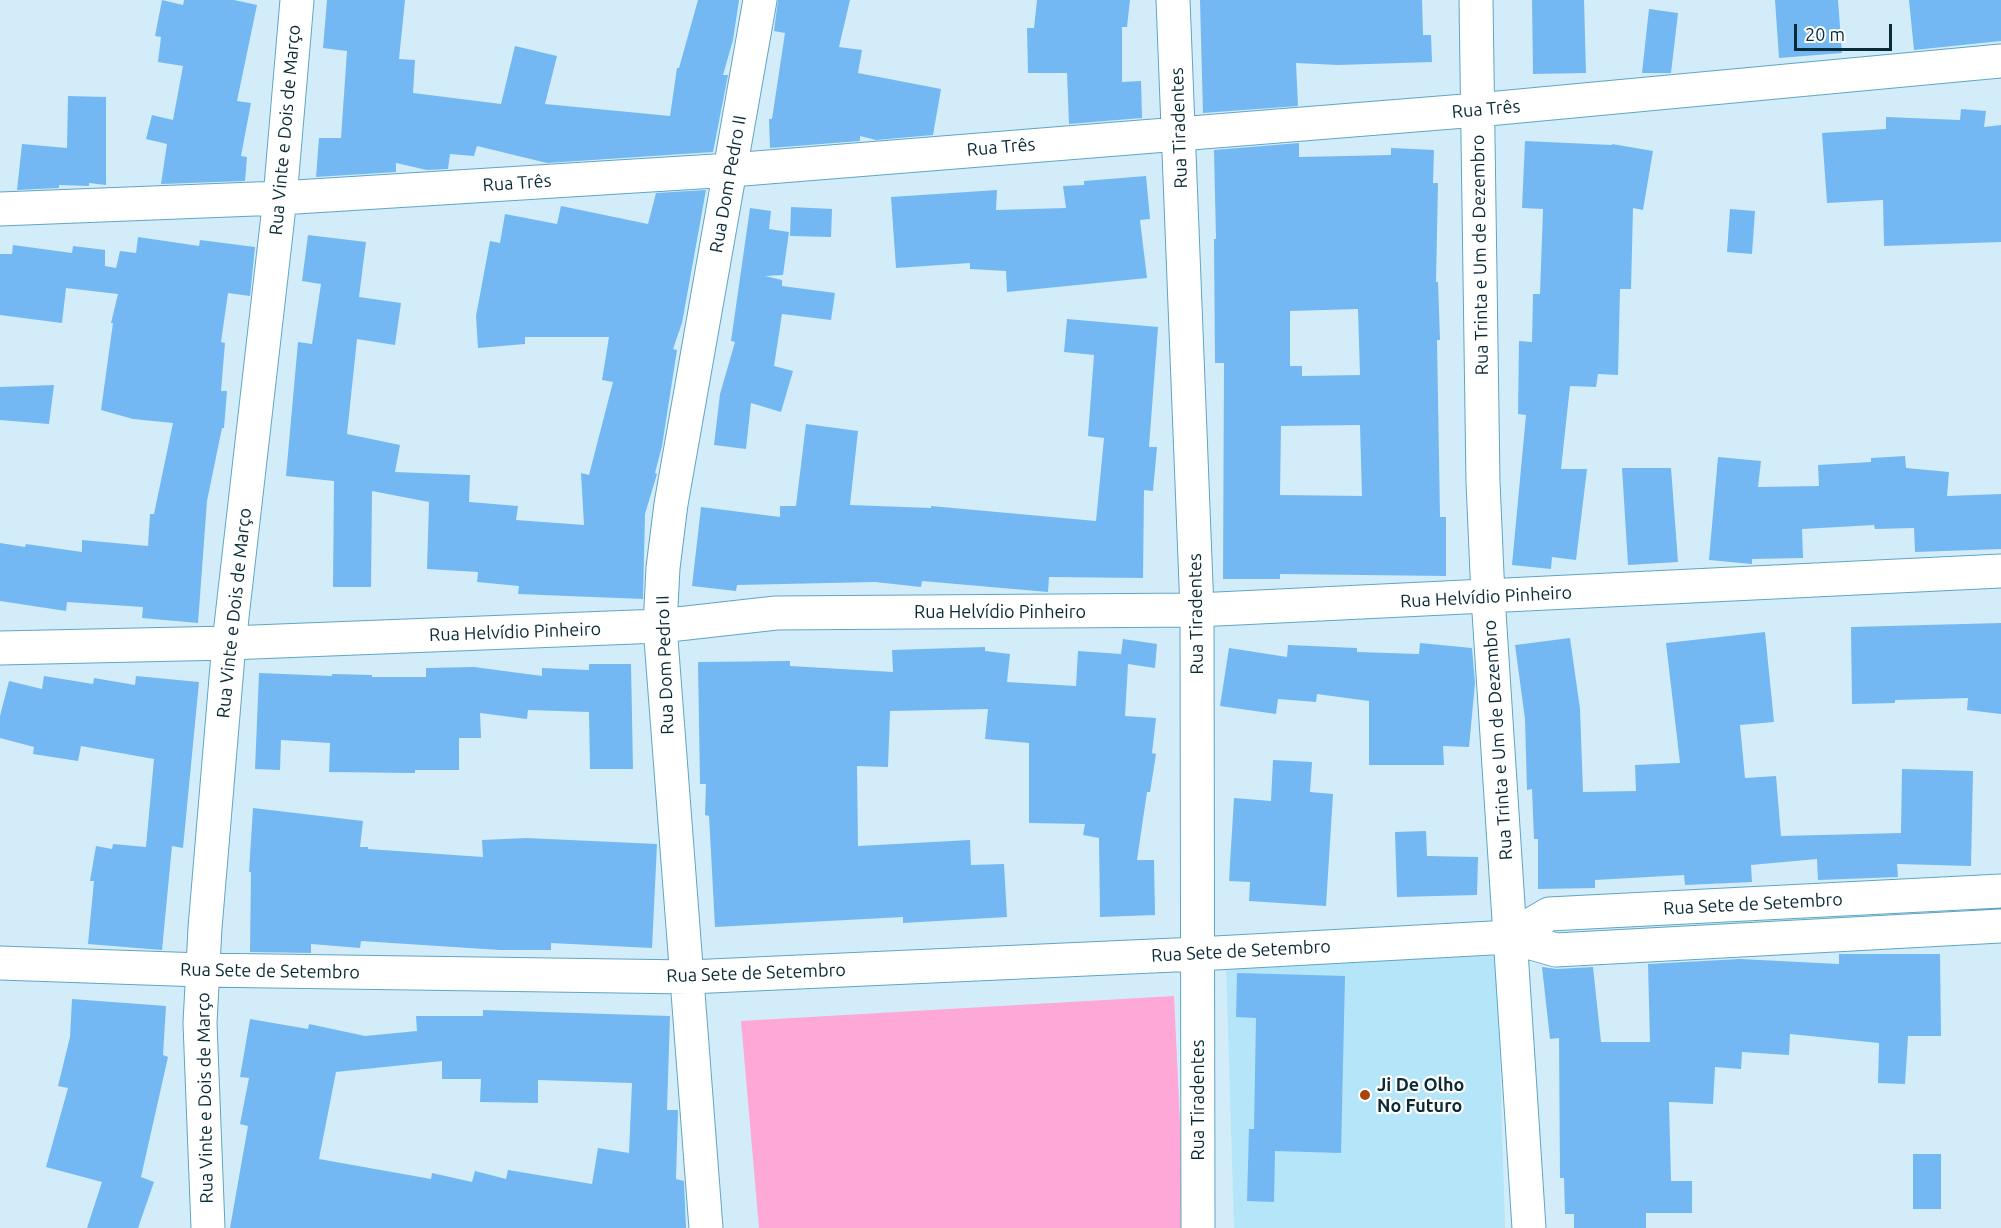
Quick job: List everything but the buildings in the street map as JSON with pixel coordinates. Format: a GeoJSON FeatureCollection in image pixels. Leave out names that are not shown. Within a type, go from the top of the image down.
{"type":"FeatureCollection","features":[{"type":"Feature","properties":{"kind":"street","name":"Rua Vinte e Dois de Março"},"geometry":{"type":"LineString","coordinates":[[208,1228],[200,1023],[202,970],[229,643],[280,198],[297,0]]}},
{"type":"Feature","properties":{"kind":"street","name":"Rua Dom Pedro II"},"geometry":{"type":"LineString","coordinates":[[706,1228],[660,626],[663,568],[671,504],[760,0]]}},
{"type":"Feature","properties":{"kind":"street","name":"Rua Tiradentes"},"geometry":{"type":"LineString","coordinates":[[1173,0],[1197,610],[1198,1228]]}},
{"type":"Feature","properties":{"kind":"street","name":"Rua Trinta e Um de Dezembro"},"geometry":{"type":"LineString","coordinates":[[1476,0],[1483,482],[1488,597],[1529,1228]]}},
{"type":"Feature","properties":{"kind":"street","name":"Rua Três"},"geometry":{"type":"LineString","coordinates":[[0,209],[280,198],[731,170],[1179,132],[1478,110],[2001,61]]}},
{"type":"Feature","properties":{"kind":"street","name":"Rua Helvídio Pinheiro"},"geometry":{"type":"LineString","coordinates":[[0,648],[229,643],[660,626],[776,613],[1197,610],[2001,571]]}},
{"type":"Feature","properties":{"kind":"street","name":"Rua Sete de Setembro"},"geometry":{"type":"LineString","coordinates":[[1510,937],[1549,914],[2001,891]]}},
{"type":"Feature","properties":{"kind":"street","name":"Rua Sete de Setembro"},"geometry":{"type":"LineString","coordinates":[[0,963],[202,970],[688,977],[1510,937],[1556,951],[2001,926]]}},
{"type":"Feature","properties":{"kind":"shaded area","name":"Ji De Olho No Futuro"},"geometry":{"type":"Polygon","coordinates":[[[1497,956],[1505,1228],[1234,1228],[1226,963],[1497,956]]]}},
{"type":"Feature","properties":{"kind":"shaded area"},"geometry":{"type":"Polygon","coordinates":[[[1174,996],[1185,1228],[759,1228],[741,1021],[1174,996]]]}},
{"type":"Feature","properties":{"kind":"place","name":"Ji De Olho No Futuro"},"geometry":{"type":"Point","coordinates":[1365,1095]}}]}
